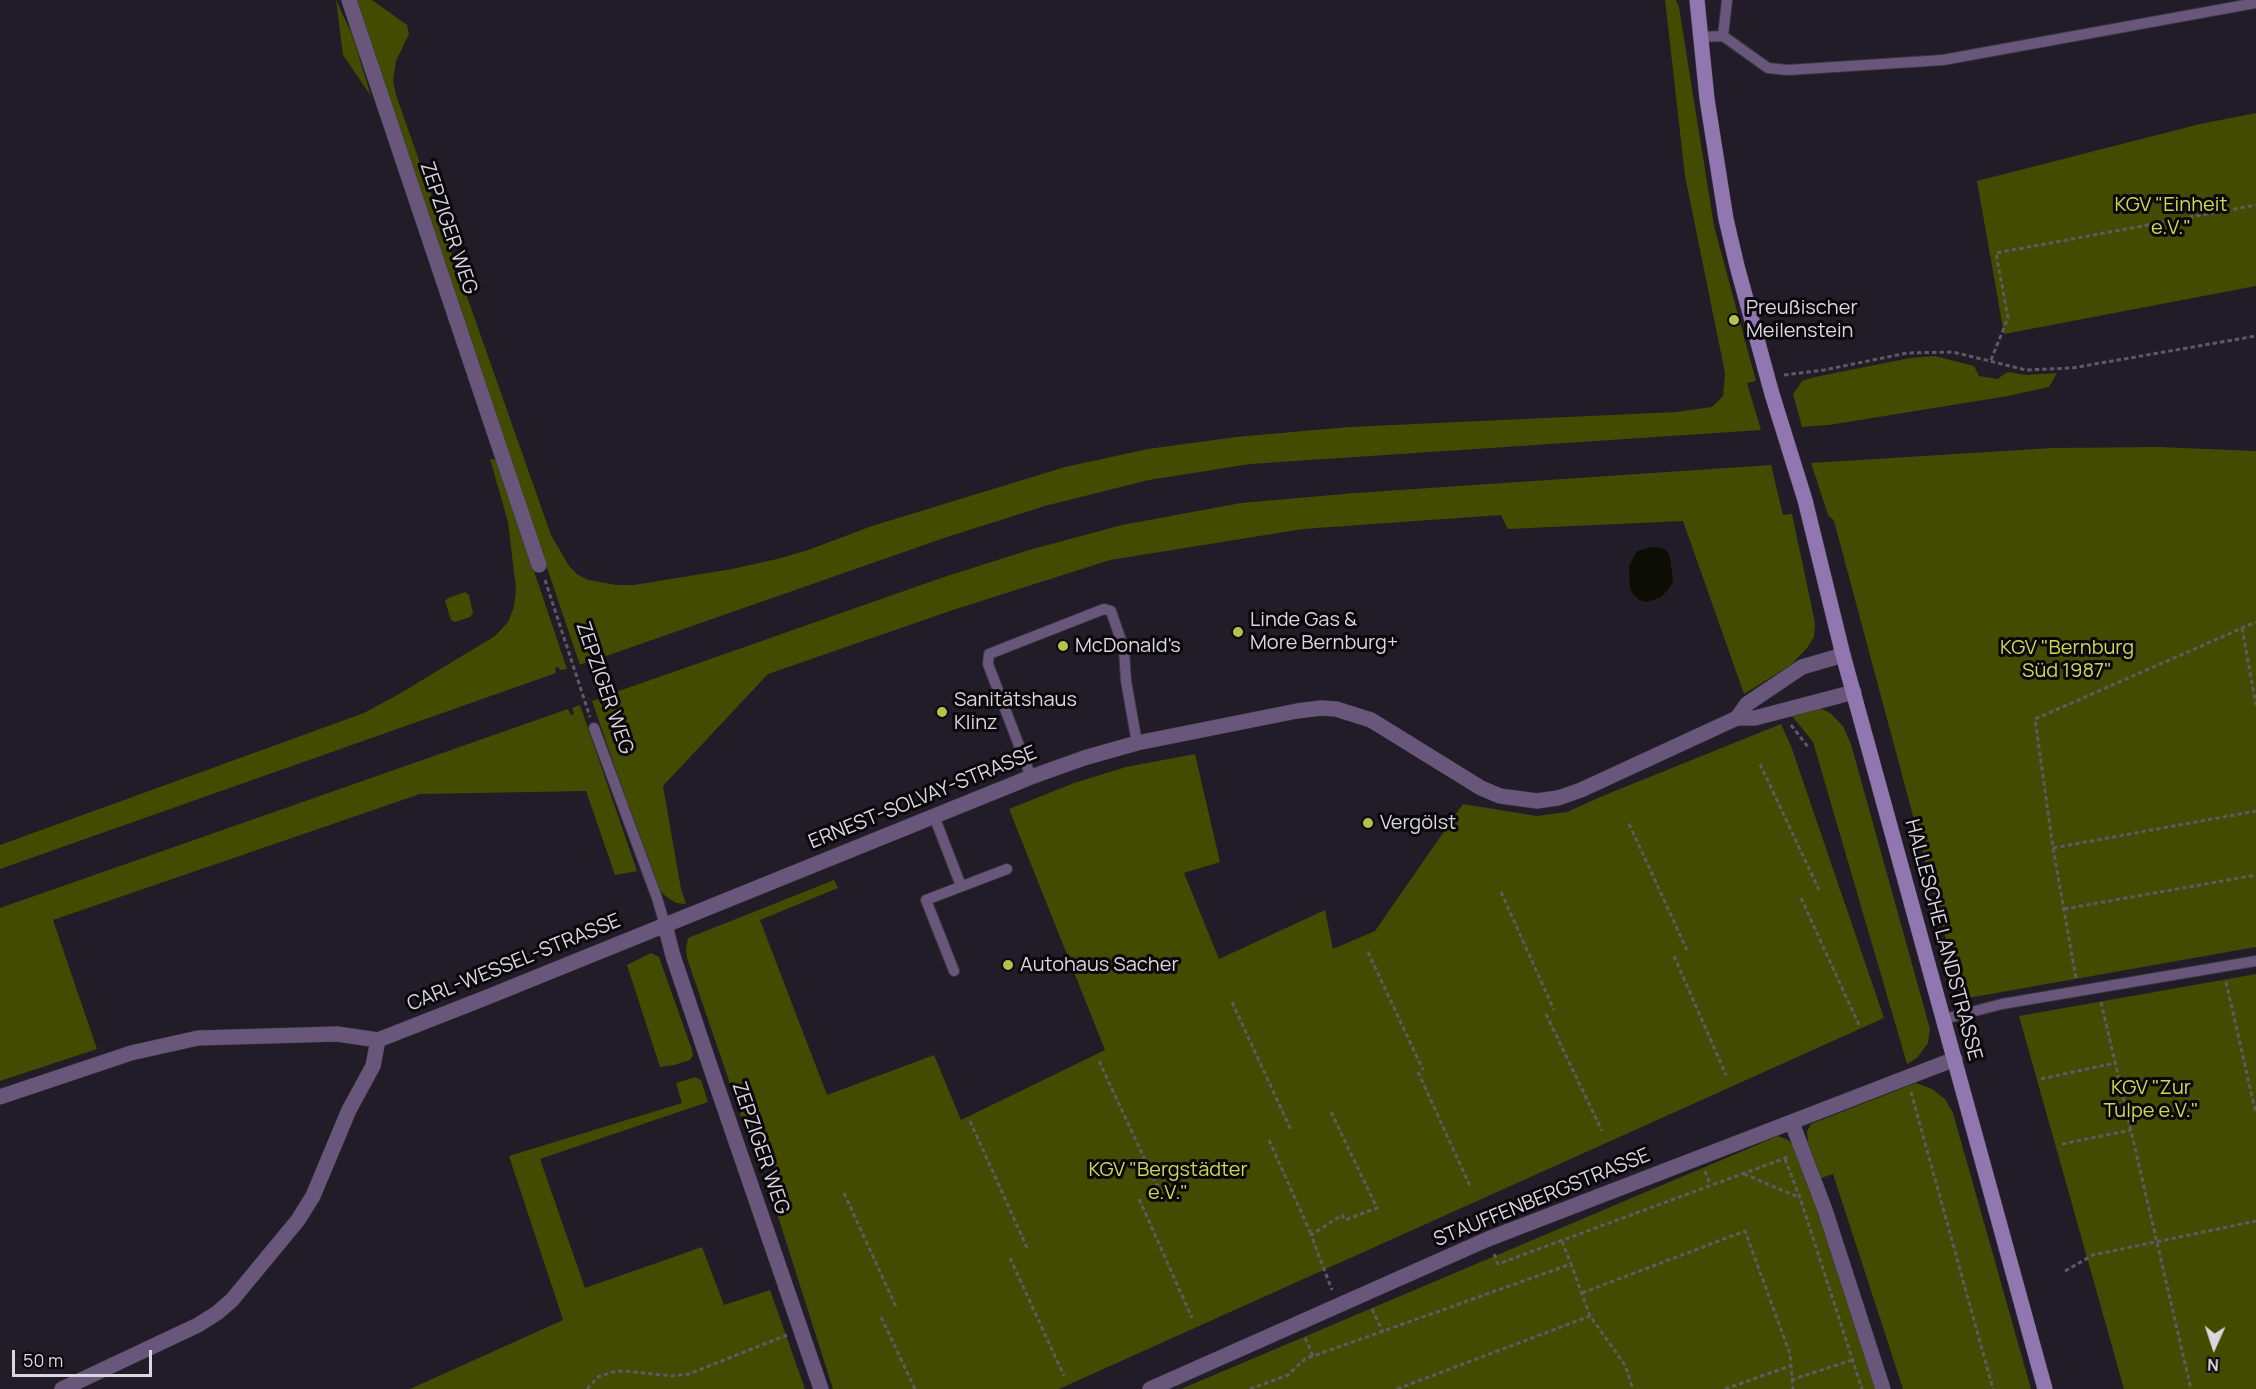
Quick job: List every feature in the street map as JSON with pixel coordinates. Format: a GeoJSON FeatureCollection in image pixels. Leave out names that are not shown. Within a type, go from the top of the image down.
{"type":"FeatureCollection","features":[{"type":"Feature","properties":{"kind":"main road"},"geometry":{"type":"LineString","coordinates":[[1697,0],[1707,99],[1726,219],[1767,377]]}},
{"type":"Feature","properties":{"kind":"main road","name":"HALLESCHE LANDSTRASSE"},"geometry":{"type":"LineString","coordinates":[[1767,377],[1805,501],[1843,655],[2045,1389]]}},
{"type":"Feature","properties":{"kind":"street","name":"ZEPZIGER WEG"},"geometry":{"type":"LineString","coordinates":[[349,0],[540,565]]}},
{"type":"Feature","properties":{"kind":"street","name":"ERNEST-SOLVAY-STRASSE"},"geometry":{"type":"LineString","coordinates":[[1737,718],[1747,704],[1802,667],[1843,655]]}},
{"type":"Feature","properties":{"kind":"street","name":"ERNEST-SOLVAY-STRASSE"},"geometry":{"type":"LineString","coordinates":[[665,925],[1084,758],[1137,743],[1297,711],[1336,709],[1371,720],[1481,788],[1500,796],[1537,801],[1558,798],[1581,790],[1737,718],[1755,718],[1854,692]]}},
{"type":"Feature","properties":{"kind":"street","name":"ZEPZIGER WEG"},"geometry":{"type":"LineString","coordinates":[[665,925],[673,956],[821,1389]]}},
{"type":"Feature","properties":{"kind":"street","name":"CARL-WESSEL-STRASSE"},"geometry":{"type":"LineString","coordinates":[[378,1040],[665,925]]}},
{"type":"Feature","properties":{"kind":"street"},"geometry":{"type":"LineString","coordinates":[[0,1097],[131,1053],[198,1038],[337,1034],[378,1040],[373,1066],[349,1110],[313,1196],[297,1220],[232,1300],[198,1325],[62,1389]]}},
{"type":"Feature","properties":{"kind":"street","name":"STAUFFENBERGSTRASSE"},"geometry":{"type":"LineString","coordinates":[[1150,1389],[1488,1239],[1955,1059]]}},
{"type":"Feature","properties":{"kind":"street"},"geometry":{"type":"LineString","coordinates":[[1792,1123],[1804,1152],[1883,1389]]}},
{"type":"Feature","properties":{"kind":"lane"},"geometry":{"type":"LineString","coordinates":[[1723,36],[1727,0]]}},
{"type":"Feature","properties":{"kind":"lane"},"geometry":{"type":"LineString","coordinates":[[1700,37],[1723,36],[1768,68],[1788,70],[1943,60],[2256,3]]}},
{"type":"Feature","properties":{"kind":"lane"},"geometry":{"type":"LineString","coordinates":[[1032,777],[988,664],[989,654],[1104,609],[1111,611],[1124,648],[1126,681],[1137,743]]}},
{"type":"Feature","properties":{"kind":"lane","name":"ZEPZIGER WEG"},"geometry":{"type":"LineString","coordinates":[[594,728],[665,925]]}},
{"type":"Feature","properties":{"kind":"lane"},"geometry":{"type":"LineString","coordinates":[[934,816],[961,886]]}},
{"type":"Feature","properties":{"kind":"lane"},"geometry":{"type":"LineString","coordinates":[[954,971],[926,900],[1007,868]]}},
{"type":"Feature","properties":{"kind":"lane"},"geometry":{"type":"LineString","coordinates":[[1944,1019],[2002,1004],[2256,961]]}},
{"type":"Feature","properties":{"kind":"path"},"geometry":{"type":"LineString","coordinates":[[1991,360],[2008,318],[1996,253],[2256,205]]}},
{"type":"Feature","properties":{"kind":"path"},"geometry":{"type":"LineString","coordinates":[[1767,377],[1824,370],[1907,353],[1953,352],[2026,370],[2072,368],[2256,336]]}},
{"type":"Feature","properties":{"kind":"path","name":"ZEPZIGER WEG"},"geometry":{"type":"LineString","coordinates":[[540,565],[594,728]]}},
{"type":"Feature","properties":{"kind":"path"},"geometry":{"type":"LineString","coordinates":[[2078,992],[2053,848],[2035,719],[2256,622]]}},
{"type":"Feature","properties":{"kind":"path"},"geometry":{"type":"LineString","coordinates":[[2241,628],[2256,705]]}},
{"type":"Feature","properties":{"kind":"path"},"geometry":{"type":"LineString","coordinates":[[1779,710],[1808,747]]}},
{"type":"Feature","properties":{"kind":"path"},"geometry":{"type":"LineString","coordinates":[[1760,764],[1819,890]]}},
{"type":"Feature","properties":{"kind":"path"},"geometry":{"type":"LineString","coordinates":[[2053,848],[2256,811]]}},
{"type":"Feature","properties":{"kind":"path"},"geometry":{"type":"LineString","coordinates":[[1629,824],[1687,950]]}},
{"type":"Feature","properties":{"kind":"path"},"geometry":{"type":"LineString","coordinates":[[2064,909],[2256,875]]}},
{"type":"Feature","properties":{"kind":"path"},"geometry":{"type":"LineString","coordinates":[[1501,892],[1554,1010]]}},
{"type":"Feature","properties":{"kind":"path"},"geometry":{"type":"LineString","coordinates":[[1801,898],[1859,1026]]}},
{"type":"Feature","properties":{"kind":"path"},"geometry":{"type":"LineString","coordinates":[[1368,952],[1423,1070]]}},
{"type":"Feature","properties":{"kind":"path"},"geometry":{"type":"LineString","coordinates":[[1674,956],[1726,1075]]}},
{"type":"Feature","properties":{"kind":"path"},"geometry":{"type":"LineString","coordinates":[[2225,980],[2256,1114]]}},
{"type":"Feature","properties":{"kind":"path"},"geometry":{"type":"LineString","coordinates":[[1232,1002],[1292,1130]]}},
{"type":"Feature","properties":{"kind":"path"},"geometry":{"type":"LineString","coordinates":[[2100,1002],[2191,1389]]}},
{"type":"Feature","properties":{"kind":"path"},"geometry":{"type":"LineString","coordinates":[[1546,1014],[1602,1131]]}},
{"type":"Feature","properties":{"kind":"path"},"geometry":{"type":"LineString","coordinates":[[1099,1060],[1159,1190]]}},
{"type":"Feature","properties":{"kind":"path"},"geometry":{"type":"LineString","coordinates":[[2041,1079],[2115,1063]]}},
{"type":"Feature","properties":{"kind":"path"},"geometry":{"type":"LineString","coordinates":[[1418,1072],[1471,1188]]}},
{"type":"Feature","properties":{"kind":"path"},"geometry":{"type":"LineString","coordinates":[[1908,1078],[1993,1389]]}},
{"type":"Feature","properties":{"kind":"path"},"geometry":{"type":"LineString","coordinates":[[1311,1235],[1342,1215],[1345,1220],[1377,1208],[1331,1112]]}},
{"type":"Feature","properties":{"kind":"path"},"geometry":{"type":"LineString","coordinates":[[970,1121],[1028,1250]]}},
{"type":"Feature","properties":{"kind":"path"},"geometry":{"type":"LineString","coordinates":[[2062,1144],[2131,1130]]}},
{"type":"Feature","properties":{"kind":"path"},"geometry":{"type":"LineString","coordinates":[[1269,1140],[1311,1235],[1338,1306]]}},
{"type":"Feature","properties":{"kind":"path"},"geometry":{"type":"LineString","coordinates":[[1488,1239],[1498,1264],[1804,1152]]}},
{"type":"Feature","properties":{"kind":"path"},"geometry":{"type":"LineString","coordinates":[[1785,1159],[1800,1198],[1862,1389]]}},
{"type":"Feature","properties":{"kind":"path"},"geometry":{"type":"LineString","coordinates":[[1742,1173],[1800,1198]]}},
{"type":"Feature","properties":{"kind":"path"},"geometry":{"type":"LineString","coordinates":[[844,1192],[897,1310]]}},
{"type":"Feature","properties":{"kind":"path"},"geometry":{"type":"LineString","coordinates":[[1139,1199],[1192,1318]]}},
{"type":"Feature","properties":{"kind":"path"},"geometry":{"type":"LineString","coordinates":[[2065,1270],[2093,1255],[2256,1221]]}},
{"type":"Feature","properties":{"kind":"path"},"geometry":{"type":"LineString","coordinates":[[1582,1294],[1745,1231],[1790,1354],[1793,1389]]}},
{"type":"Feature","properties":{"kind":"path"},"geometry":{"type":"LineString","coordinates":[[1562,1241],[1590,1316],[1625,1365],[1633,1389]]}},
{"type":"Feature","properties":{"kind":"path"},"geometry":{"type":"LineString","coordinates":[[1010,1258],[1064,1376]]}},
{"type":"Feature","properties":{"kind":"path"},"geometry":{"type":"LineString","coordinates":[[1250,1389],[1288,1375],[1305,1359],[1571,1264]]}},
{"type":"Feature","properties":{"kind":"path"},"geometry":{"type":"LineString","coordinates":[[1365,1294],[1383,1332]]}},
{"type":"Feature","properties":{"kind":"path"},"geometry":{"type":"LineString","coordinates":[[1397,1389],[1590,1316]]}},
{"type":"Feature","properties":{"kind":"path"},"geometry":{"type":"LineString","coordinates":[[880,1317],[915,1389]]}},
{"type":"Feature","properties":{"kind":"path"},"geometry":{"type":"LineString","coordinates":[[587,1389],[598,1377],[612,1372],[672,1376],[689,1374],[800,1330]]}},
{"type":"Feature","properties":{"kind":"path"},"geometry":{"type":"LineString","coordinates":[[1791,1380],[1852,1360]]}},
{"type":"Feature","properties":{"kind":"path"},"geometry":{"type":"LineString","coordinates":[[1725,1389],[1790,1366]]}},
{"type":"Feature","properties":{"kind":"green space"},"geometry":{"type":"Polygon","coordinates":[[[336,0],[352,34],[371,96],[343,55],[336,0]]]}},
{"type":"Feature","properties":{"kind":"green space"},"geometry":{"type":"Polygon","coordinates":[[[354,0],[372,0],[407,25],[409,34],[396,61],[393,81],[396,95],[551,535],[569,566],[578,575],[589,580],[617,585],[634,585],[777,559],[872,526],[1065,467],[1148,449],[1236,437],[1349,427],[1676,412],[1712,407],[1723,396],[1725,373],[1685,176],[1665,0],[1676,0],[1679,7],[1714,226],[1756,381],[1747,383],[1761,430],[1250,464],[1149,480],[1045,506],[947,537],[589,662],[586,658],[587,662],[580,665],[354,0]]]}},
{"type":"Feature","properties":{"kind":"green space","name":"KGV \"Einheit e.V.\""},"geometry":{"type":"Polygon","coordinates":[[[2256,113],[2256,286],[2004,334],[1977,181],[2200,124],[2256,113]]]}},
{"type":"Feature","properties":{"kind":"green space"},"geometry":{"type":"Polygon","coordinates":[[[1935,356],[1974,366],[1979,376],[1997,379],[2008,372],[2026,375],[2057,373],[2049,387],[2008,396],[1829,425],[1802,427],[1793,394],[1802,381],[1910,358],[1935,356]]]}},
{"type":"Feature","properties":{"kind":"green space","name":"KGV \"Bernburg Süd 1987\""},"geometry":{"type":"Polygon","coordinates":[[[2159,447],[2256,451],[2256,947],[1962,999],[1834,521],[1828,515],[1811,463],[2052,448],[2159,447]]]}},
{"type":"Feature","properties":{"kind":"green space"},"geometry":{"type":"Polygon","coordinates":[[[490,459],[499,460],[507,491],[567,669],[555,668],[556,673],[0,869],[0,845],[364,713],[495,636],[508,622],[514,607],[516,589],[508,522],[490,459]]]}},
{"type":"Feature","properties":{"kind":"green space"},"geometry":{"type":"Polygon","coordinates":[[[1771,465],[1783,515],[1792,514],[1815,623],[1814,637],[1791,665],[1744,694],[1683,521],[1508,529],[1501,515],[1303,529],[1110,560],[953,610],[768,674],[663,786],[681,889],[686,904],[676,903],[668,898],[661,892],[654,880],[592,701],[599,699],[602,706],[604,705],[602,697],[941,578],[1029,550],[1122,525],[1241,503],[1355,493],[1771,465]]]}},
{"type":"Feature","properties":{"kind":"green space"},"geometry":{"type":"Polygon","coordinates":[[[465,592],[469,595],[473,613],[470,617],[455,622],[451,620],[445,601],[465,592]]]}},
{"type":"Feature","properties":{"kind":"green space"},"geometry":{"type":"Polygon","coordinates":[[[580,705],[637,871],[615,875],[586,791],[420,794],[53,920],[97,1049],[0,1081],[0,908],[568,709],[571,715],[574,714],[572,708],[580,705]]]}},
{"type":"Feature","properties":{"kind":"green space"},"geometry":{"type":"Polygon","coordinates":[[[1815,706],[1830,713],[1843,726],[1851,744],[1930,1029],[1928,1043],[1917,1058],[1907,1064],[1813,742],[1788,711],[1815,706]]]}},
{"type":"Feature","properties":{"kind":"green space","name":"KGV \"Bergstädter e.V.\""},"geometry":{"type":"Polygon","coordinates":[[[1781,724],[1791,746],[1884,1018],[1059,1389],[833,1389],[775,1207],[772,1208],[765,1187],[778,1181],[770,1159],[757,1163],[687,958],[688,938],[834,880],[838,888],[760,920],[827,1095],[934,1055],[961,1120],[1105,1050],[1009,809],[1074,783],[1126,767],[1195,754],[1220,862],[1184,873],[1219,959],[1325,910],[1333,949],[1375,931],[1463,804],[1537,816],[1567,812],[1781,724]]]}},
{"type":"Feature","properties":{"kind":"green space"},"geometry":{"type":"Polygon","coordinates":[[[651,953],[659,957],[693,1055],[690,1060],[660,1067],[627,965],[651,953]]]}},
{"type":"Feature","properties":{"kind":"green space","name":"KGV \"Zur Tulpe e.V.\""},"geometry":{"type":"Polygon","coordinates":[[[2256,974],[2256,1389],[2124,1389],[2019,1016],[2256,974]]]}},
{"type":"Feature","properties":{"kind":"green space"},"geometry":{"type":"Polygon","coordinates":[[[695,1077],[701,1080],[708,1102],[540,1159],[585,1288],[702,1247],[724,1305],[770,1290],[805,1389],[410,1389],[563,1320],[509,1156],[682,1103],[676,1083],[695,1077]]]}},
{"type":"Feature","properties":{"kind":"green space"},"geometry":{"type":"Polygon","coordinates":[[[1916,1083],[1932,1089],[1945,1099],[1953,1113],[2031,1389],[1903,1389],[1833,1174],[1821,1178],[1808,1143],[1807,1131],[1811,1124],[1916,1083]]]}},
{"type":"Feature","properties":{"kind":"green space"},"geometry":{"type":"Polygon","coordinates":[[[1778,1136],[1788,1140],[1796,1148],[1877,1389],[1181,1389],[1778,1136]]]}},
{"type":"Feature","properties":{"kind":"shaded area"},"geometry":{"type":"Polygon","coordinates":[[[1653,547],[1667,551],[1670,557],[1673,582],[1661,597],[1647,602],[1639,600],[1630,588],[1629,566],[1637,551],[1653,547]]]}},
{"type":"Feature","properties":{"kind":"place","name":"Preußischer Meilenstein"},"geometry":{"type":"Point","coordinates":[1734,320]}},
{"type":"Feature","properties":{"kind":"place","name":"Linde Gas & More Bernburg+"},"geometry":{"type":"Point","coordinates":[1238,632]}},
{"type":"Feature","properties":{"kind":"place","name":"McDonald's"},"geometry":{"type":"Point","coordinates":[1063,646]}},
{"type":"Feature","properties":{"kind":"place","name":"Sanitätshaus Klinz"},"geometry":{"type":"Point","coordinates":[942,712]}},
{"type":"Feature","properties":{"kind":"place","name":"Vergölst"},"geometry":{"type":"Point","coordinates":[1368,823]}},
{"type":"Feature","properties":{"kind":"place","name":"Autohaus Sacher"},"geometry":{"type":"Point","coordinates":[1008,965]}}]}
